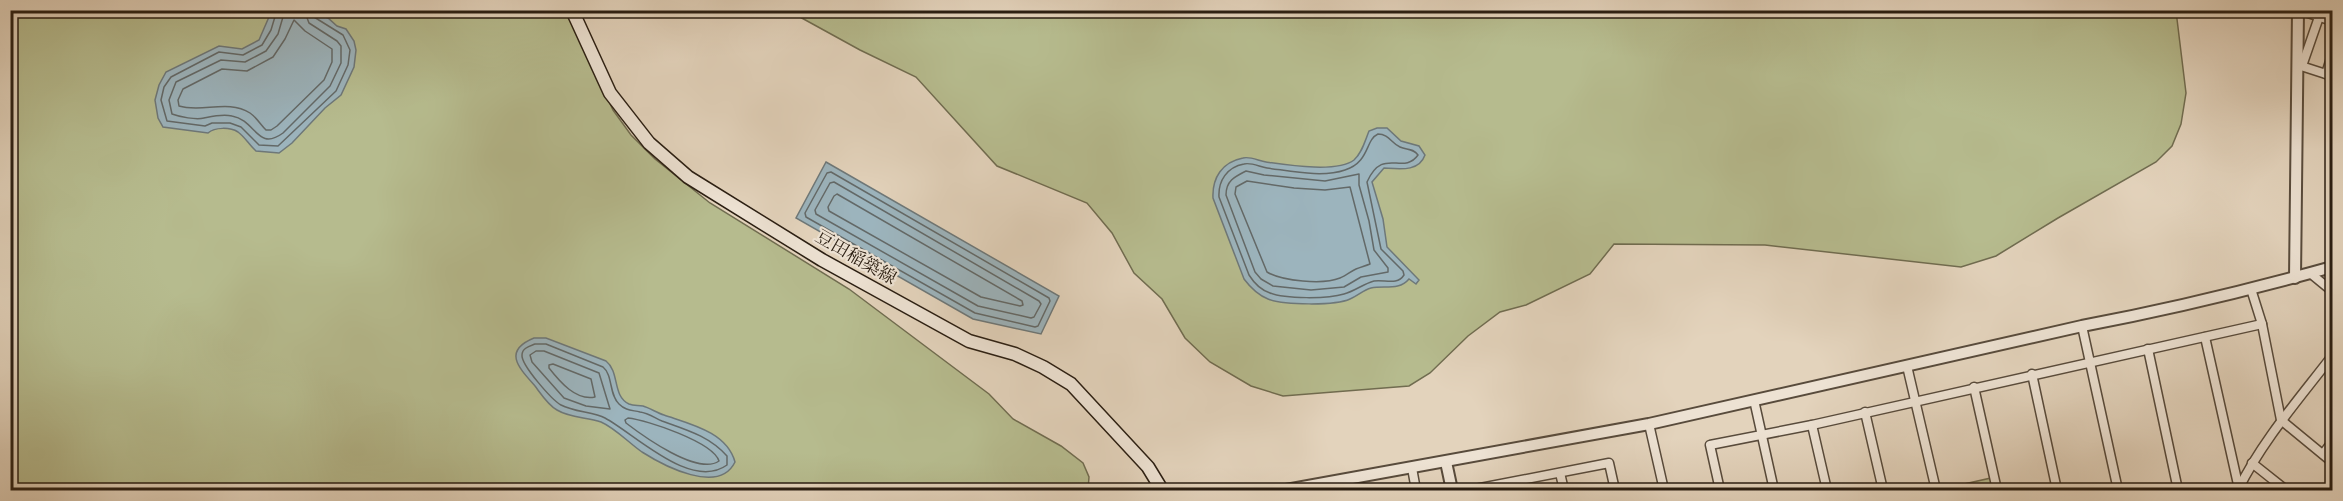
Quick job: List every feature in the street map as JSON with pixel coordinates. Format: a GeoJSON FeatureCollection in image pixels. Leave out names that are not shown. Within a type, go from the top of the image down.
{"type":"FeatureCollection","features":[{"type":"Feature","properties":{"kind":"main road","name":"豆田稲築線"},"geometry":{"type":"LineString","coordinates":[[572,10],[610,93],[649,143],[688,177],[822,260],[969,341],[1015,354],[1071,384],[1148,467],[1162,490]]}},
{"type":"Feature","properties":{"kind":"street"},"geometry":{"type":"LineString","coordinates":[[2295,278],[2300,66],[2298,10],[2332,21]]}},
{"type":"Feature","properties":{"kind":"street"},"geometry":{"type":"LineString","coordinates":[[2300,66],[2316,14]]}},
{"type":"Feature","properties":{"kind":"street"},"geometry":{"type":"LineString","coordinates":[[2300,66],[2330,75],[2332,55]]}},
{"type":"Feature","properties":{"kind":"street"},"geometry":{"type":"LineString","coordinates":[[1286,490],[1346,485],[1412,468],[1649,424],[2082,326],[2145,314],[2332,267]]}},
{"type":"Feature","properties":{"kind":"street"},"geometry":{"type":"LineString","coordinates":[[2310,273],[2332,291]]}},
{"type":"Feature","properties":{"kind":"street"},"geometry":{"type":"LineString","coordinates":[[2251,289],[2262,324],[2282,420],[2332,462]]}},
{"type":"Feature","properties":{"kind":"street"},"geometry":{"type":"LineString","coordinates":[[1720,490],[1710,445],[1812,425],[2262,324]]}},
{"type":"Feature","properties":{"kind":"street"},"geometry":{"type":"LineString","coordinates":[[2082,326],[2118,490]]}},
{"type":"Feature","properties":{"kind":"street"},"geometry":{"type":"LineString","coordinates":[[2205,337],[2239,490]]}},
{"type":"Feature","properties":{"kind":"street"},"geometry":{"type":"LineString","coordinates":[[2148,349],[2178,490]]}},
{"type":"Feature","properties":{"kind":"street"},"geometry":{"type":"LineString","coordinates":[[2239,490],[2252,464],[2282,420],[2332,356]]}},
{"type":"Feature","properties":{"kind":"street"},"geometry":{"type":"LineString","coordinates":[[1907,366],[1936,490]]}},
{"type":"Feature","properties":{"kind":"street"},"geometry":{"type":"LineString","coordinates":[[2032,374],[2057,490]]}},
{"type":"Feature","properties":{"kind":"street"},"geometry":{"type":"LineString","coordinates":[[1974,387],[1996,490]]}},
{"type":"Feature","properties":{"kind":"street"},"geometry":{"type":"LineString","coordinates":[[1754,400],[1774,490]]}},
{"type":"Feature","properties":{"kind":"street"},"geometry":{"type":"LineString","coordinates":[[1865,412],[1883,490]]}},
{"type":"Feature","properties":{"kind":"street"},"geometry":{"type":"LineString","coordinates":[[1649,424],[1664,490]]}},
{"type":"Feature","properties":{"kind":"street"},"geometry":{"type":"LineString","coordinates":[[1812,425],[1827,490]]}},
{"type":"Feature","properties":{"kind":"street"},"geometry":{"type":"LineString","coordinates":[[2323,454],[2332,442]]}},
{"type":"Feature","properties":{"kind":"street"},"geometry":{"type":"LineString","coordinates":[[1446,462],[1452,490]]}},
{"type":"Feature","properties":{"kind":"street"},"geometry":{"type":"LineString","coordinates":[[1470,490],[1514,486],[1560,472],[1610,463],[1615,490]]}},
{"type":"Feature","properties":{"kind":"street"},"geometry":{"type":"LineString","coordinates":[[2252,464],[2286,490]]}},
{"type":"Feature","properties":{"kind":"street"},"geometry":{"type":"LineString","coordinates":[[1412,468],[1416,490]]}},
{"type":"Feature","properties":{"kind":"street"},"geometry":{"type":"LineString","coordinates":[[1560,472],[1564,490]]}},
{"type":"Feature","properties":{"kind":"green space"},"geometry":{"type":"Polygon","coordinates":[[[10,11],[568,11],[613,110],[631,135],[655,159],[710,203],[849,289],[989,394],[1013,419],[1061,446],[1083,463],[1089,477],[1088,490],[11,490],[10,11]]]}},
{"type":"Feature","properties":{"kind":"green space"},"geometry":{"type":"Polygon","coordinates":[[[789,11],[2176,11],[2186,93],[2181,124],[2172,146],[2156,162],[1996,256],[1961,267],[1765,245],[1614,244],[1590,274],[1526,305],[1500,312],[1468,336],[1430,373],[1409,386],[1283,396],[1251,386],[1210,362],[1185,338],[1162,299],[1134,273],[1112,233],[1087,203],[997,166],[916,77],[860,50],[789,11]]]}},
{"type":"Feature","properties":{"kind":"green space"},"geometry":{"type":"Polygon","coordinates":[[[1991,478],[1993,490],[1942,489],[1991,478]]]}},
{"type":"Feature","properties":{"kind":"water"},"geometry":{"type":"Polygon","coordinates":[[[272,10],[312,11],[346,29],[354,41],[356,50],[354,67],[341,95],[279,153],[256,151],[241,134],[231,129],[223,128],[208,133],[163,127],[158,118],[155,100],[166,72],[219,46],[242,49],[259,40],[272,10]]]}},
{"type":"Feature","properties":{"kind":"water"},"geometry":{"type":"Polygon","coordinates":[[[1387,128],[1401,141],[1419,146],[1425,155],[1414,167],[1384,168],[1372,182],[1383,219],[1387,247],[1419,280],[1416,284],[1409,279],[1401,285],[1371,288],[1350,299],[1333,303],[1285,303],[1268,299],[1258,293],[1244,279],[1213,198],[1214,184],[1220,172],[1229,163],[1246,158],[1312,167],[1346,164],[1359,154],[1369,131],[1387,128]]]}},
{"type":"Feature","properties":{"kind":"water"},"geometry":{"type":"Polygon","coordinates":[[[826,162],[1059,296],[1041,334],[973,319],[796,218],[826,162]]]}},
{"type":"Feature","properties":{"kind":"water"},"geometry":{"type":"Polygon","coordinates":[[[534,338],[546,338],[606,361],[613,371],[620,395],[629,404],[646,407],[716,436],[731,452],[735,462],[727,472],[717,476],[691,475],[652,458],[601,422],[567,415],[557,410],[545,399],[516,360],[518,348],[534,338]]]}}]}
